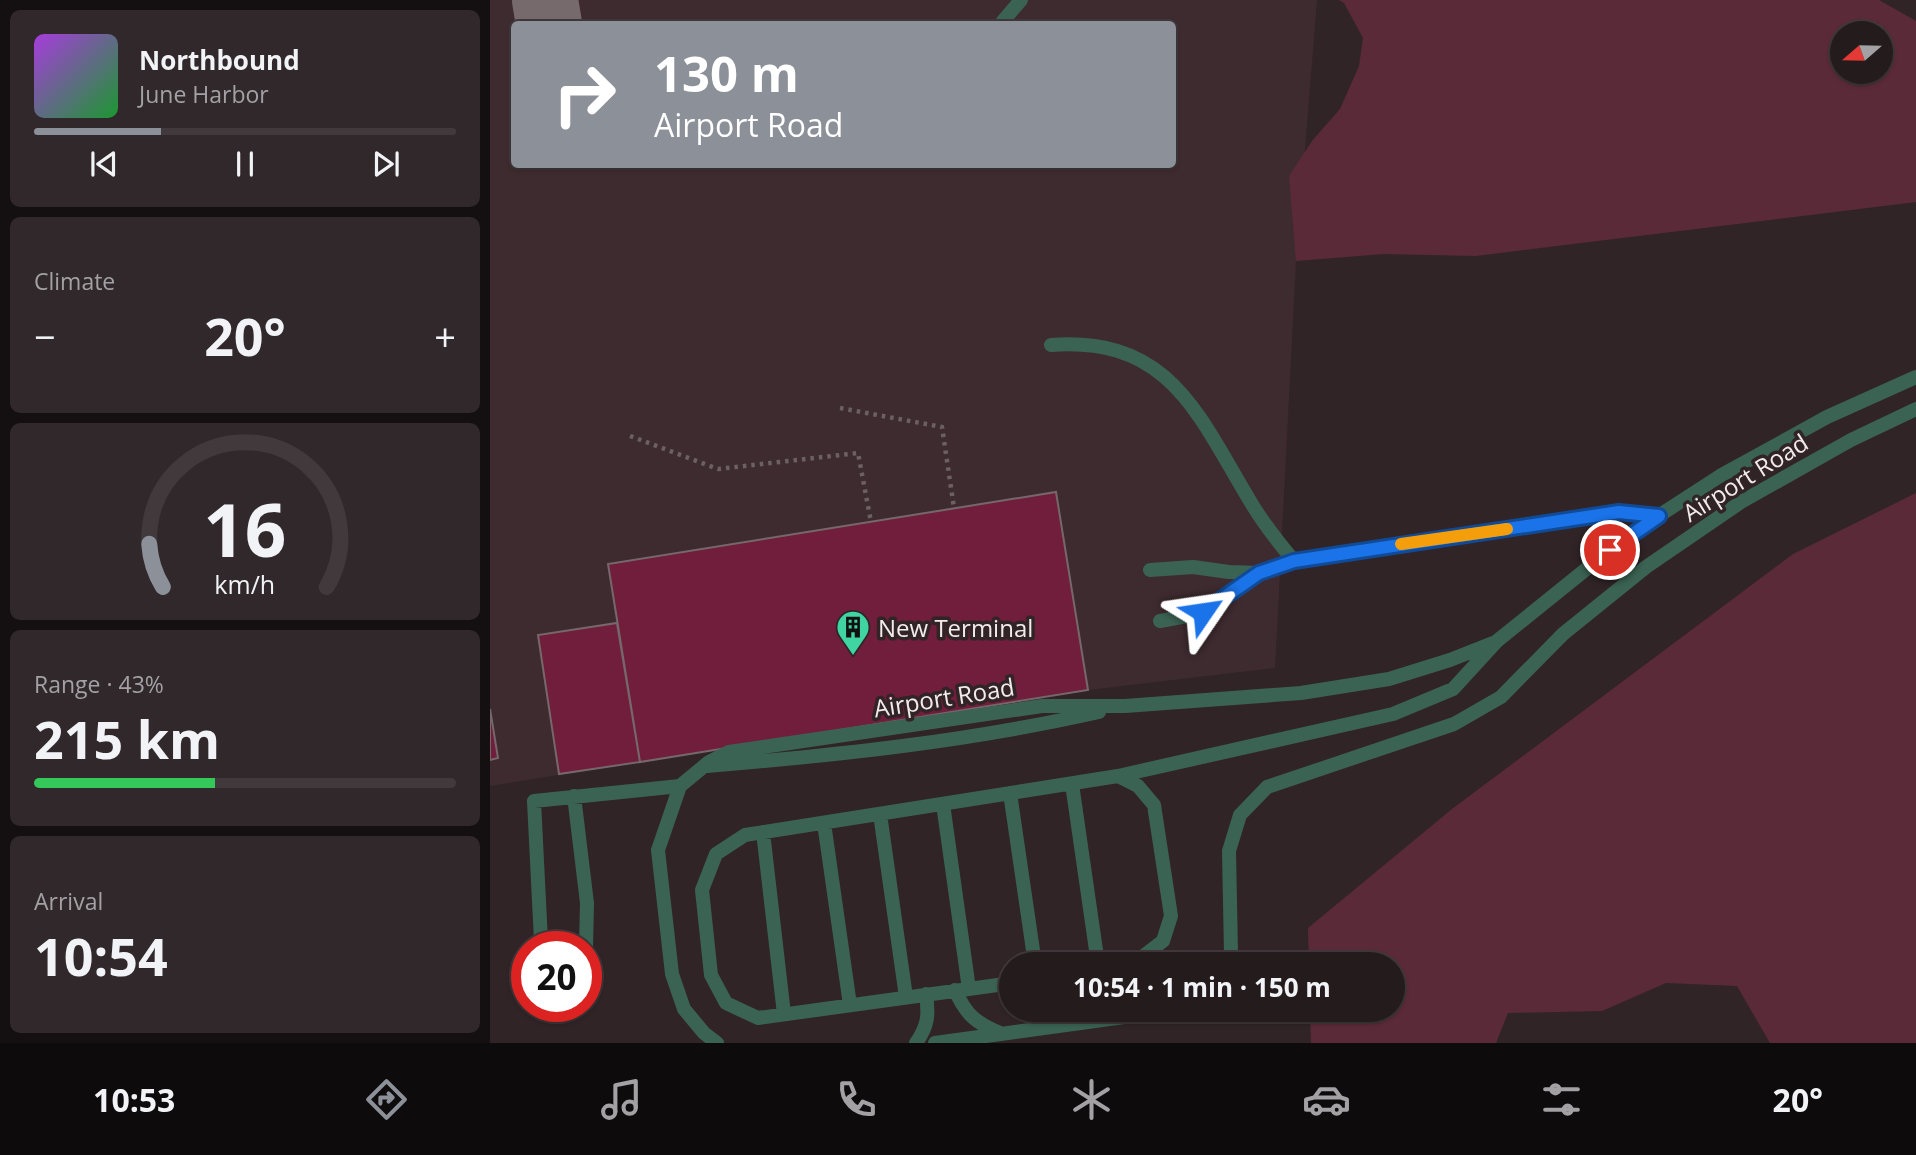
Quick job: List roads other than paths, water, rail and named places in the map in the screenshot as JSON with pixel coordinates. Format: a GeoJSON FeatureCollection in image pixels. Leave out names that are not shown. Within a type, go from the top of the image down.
{"type":"FeatureCollection","features":[{"type":"Feature","properties":{"kind":"lane"},"geometry":{"type":"LineString","coordinates":[[1003,20],[1021,0]]}},
{"type":"Feature","properties":{"kind":"lane"},"geometry":{"type":"LineString","coordinates":[[1051,345],[1098,346],[1131,354],[1164,374],[1203,421],[1256,510],[1294,561]]}},
{"type":"Feature","properties":{"kind":"lane","name":"Airport Road"},"geometry":{"type":"LineString","coordinates":[[999,985],[758,1018],[726,1003],[711,975],[702,890],[716,854],[745,835],[1118,776],[1393,713],[1453,690],[1497,641],[1626,537],[1720,475],[1827,417],[1916,377]]}},
{"type":"Feature","properties":{"kind":"lane","name":"Airport Road"},"geometry":{"type":"LineString","coordinates":[[1231,952],[1229,851],[1240,815],[1268,787],[1454,724],[1501,696],[1574,626],[1646,567],[1741,502],[1851,440],[1916,409]]}},
{"type":"Feature","properties":{"kind":"lane"},"geometry":{"type":"LineString","coordinates":[[1160,621],[1203,612],[1259,573],[1294,561],[1619,512],[1659,516]]}},
{"type":"Feature","properties":{"kind":"lane"},"geometry":{"type":"LineString","coordinates":[[1150,570],[1193,567],[1259,573]]}},
{"type":"Feature","properties":{"kind":"lane","name":"Airport Road"},"geometry":{"type":"LineString","coordinates":[[680,786],[705,766],[729,752],[1017,709],[1125,706],[1301,693],[1389,679],[1450,660],[1497,641]]}},
{"type":"Feature","properties":{"kind":"lane"},"geometry":{"type":"LineString","coordinates":[[705,766],[927,745],[1021,730],[1125,706]]}},
{"type":"Feature","properties":{"kind":"lane"},"geometry":{"type":"LineString","coordinates":[[1118,776],[1138,786],[1154,805],[1171,916],[1163,940],[1148,952]]}},
{"type":"Feature","properties":{"kind":"lane"},"geometry":{"type":"LineString","coordinates":[[1072,784],[1096,952]]}},
{"type":"Feature","properties":{"kind":"lane"},"geometry":{"type":"LineString","coordinates":[[540,931],[534,801],[680,786],[658,850],[673,974],[684,1009],[704,1033],[717,1043]]}},
{"type":"Feature","properties":{"kind":"lane"},"geometry":{"type":"LineString","coordinates":[[1010,793],[1033,952]]}},
{"type":"Feature","properties":{"kind":"lane"},"geometry":{"type":"LineString","coordinates":[[574,796],[587,903],[586,931]]}},
{"type":"Feature","properties":{"kind":"lane"},"geometry":{"type":"LineString","coordinates":[[943,804],[962,990],[961,1004],[977,1023],[1002,1034],[1044,1028]]}},
{"type":"Feature","properties":{"kind":"lane"},"geometry":{"type":"LineString","coordinates":[[880,814],[906,997]]}},
{"type":"Feature","properties":{"kind":"lane"},"geometry":{"type":"LineString","coordinates":[[824,823],[850,1005]]}},
{"type":"Feature","properties":{"kind":"lane"},"geometry":{"type":"LineString","coordinates":[[763,832],[784,1014]]}},
{"type":"Feature","properties":{"kind":"lane"},"geometry":{"type":"LineString","coordinates":[[916,1043],[926,1028],[929,1013],[926,994]]}},
{"type":"Feature","properties":{"kind":"lane"},"geometry":{"type":"LineString","coordinates":[[935,1043],[1088,1022]]}},
{"type":"Feature","properties":{"kind":"place","name":"New Terminal"},"geometry":{"type":"Point","coordinates":[853,657]}}]}
